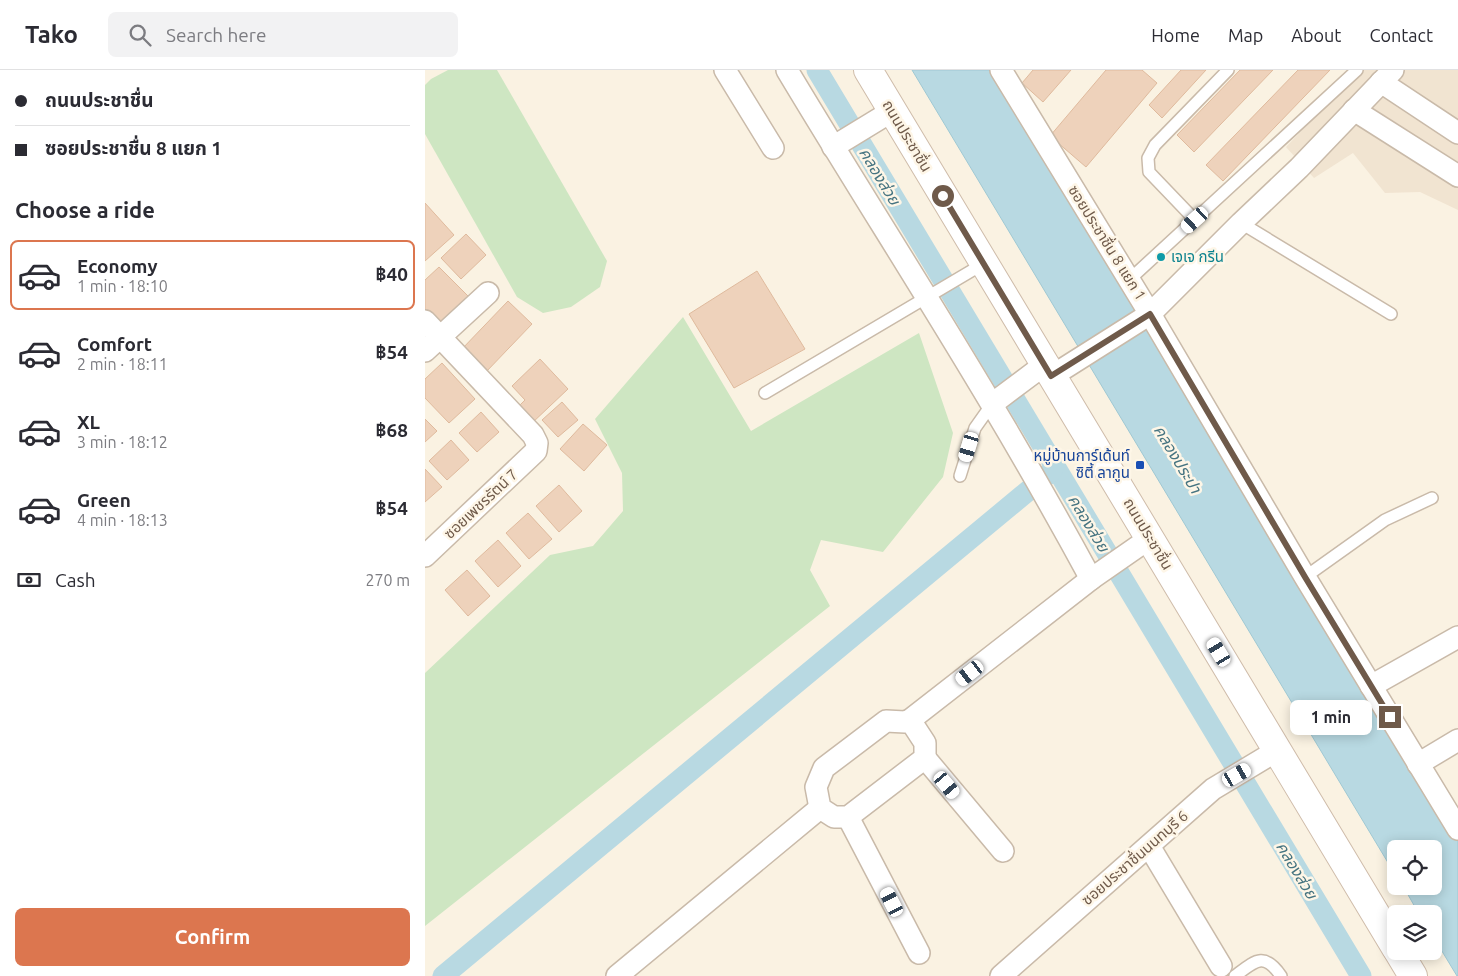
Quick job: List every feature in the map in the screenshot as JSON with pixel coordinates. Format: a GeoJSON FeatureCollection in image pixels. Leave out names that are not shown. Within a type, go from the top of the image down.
{"type":"FeatureCollection","features":[{"type":"Feature","properties":{"kind":"main road","name":"ถนนประชาชื่น"},"geometry":{"type":"LineString","coordinates":[[868,70],[892,111],[973,270],[1048,370],[1387,933]]}},
{"type":"Feature","properties":{"kind":"main road"},"geometry":{"type":"LineString","coordinates":[[1403,960],[1413,976]]}},
{"type":"Feature","properties":{"kind":"street"},"geometry":{"type":"LineString","coordinates":[[725,70],[773,148]]}},
{"type":"Feature","properties":{"kind":"street"},"geometry":{"type":"LineString","coordinates":[[787,70],[838,144],[931,295],[995,401],[1042,490],[1096,575]]}},
{"type":"Feature","properties":{"kind":"street","name":"ซอยประชาชื่น 8 แยก 1"},"geometry":{"type":"LineString","coordinates":[[1006,72],[1305,577],[1458,829]]}},
{"type":"Feature","properties":{"kind":"street"},"geometry":{"type":"LineString","coordinates":[[995,401],[1020,383],[1048,370],[1077,360],[1149,315],[1299,168],[1387,76],[1458,134]]}},
{"type":"Feature","properties":{"kind":"street"},"geometry":{"type":"LineString","coordinates":[[1354,110],[1458,176]]}},
{"type":"Feature","properties":{"kind":"street"},"geometry":{"type":"LineString","coordinates":[[838,144],[892,111]]}},
{"type":"Feature","properties":{"kind":"street"},"geometry":{"type":"LineString","coordinates":[[425,321],[432,344],[488,293]]}},
{"type":"Feature","properties":{"kind":"street","name":"ซอยเพชรรัตน์ 7"},"geometry":{"type":"LineString","coordinates":[[425,556],[536,451],[537,443],[533,435],[432,344]]}},
{"type":"Feature","properties":{"kind":"street"},"geometry":{"type":"LineString","coordinates":[[925,758],[848,817],[834,817],[820,808],[816,787],[824,768],[885,721],[905,722],[910,720],[1096,575],[1150,538]]}},
{"type":"Feature","properties":{"kind":"street"},"geometry":{"type":"LineString","coordinates":[[1371,686],[1458,638]]}},
{"type":"Feature","properties":{"kind":"street"},"geometry":{"type":"LineString","coordinates":[[910,720],[925,743],[925,758],[1003,851]]}},
{"type":"Feature","properties":{"kind":"street"},"geometry":{"type":"LineString","coordinates":[[1418,764],[1458,740]]}},
{"type":"Feature","properties":{"kind":"street","name":"ซอยประชาชื่นนนทบุรี 6"},"geometry":{"type":"LineString","coordinates":[[1001,976],[1213,789],[1277,750]]}},
{"type":"Feature","properties":{"kind":"street"},"geometry":{"type":"LineString","coordinates":[[623,974],[820,808]]}},
{"type":"Feature","properties":{"kind":"street"},"geometry":{"type":"LineString","coordinates":[[848,817],[919,953]]}},
{"type":"Feature","properties":{"kind":"street"},"geometry":{"type":"LineString","coordinates":[[1149,846],[1228,971]]}},
{"type":"Feature","properties":{"kind":"lane"},"geometry":{"type":"LineString","coordinates":[[1195,220],[1149,172],[1148,158],[1155,145],[1228,70]]}},
{"type":"Feature","properties":{"kind":"lane"},"geometry":{"type":"LineString","coordinates":[[1129,280],[1357,70]]}},
{"type":"Feature","properties":{"kind":"lane"},"geometry":{"type":"LineString","coordinates":[[1241,223],[1391,314]]}},
{"type":"Feature","properties":{"kind":"lane"},"geometry":{"type":"LineString","coordinates":[[765,393],[973,270]]}},
{"type":"Feature","properties":{"kind":"lane"},"geometry":{"type":"LineString","coordinates":[[960,476],[975,428],[995,401]]}},
{"type":"Feature","properties":{"kind":"lane"},"geometry":{"type":"LineString","coordinates":[[1305,577],[1385,520],[1432,498]]}},
{"type":"Feature","properties":{"kind":"lane"},"geometry":{"type":"LineString","coordinates":[[1228,971],[1263,960],[1271,964],[1281,976]]}},
{"type":"Feature","properties":{"kind":"shaded area"},"geometry":{"type":"Polygon","coordinates":[[[1360,70],[1458,70],[1458,210],[1420,192],[1385,193],[1353,153],[1314,178],[1286,147],[1360,70]]]}},
{"type":"Feature","properties":{"kind":"green space"},"geometry":{"type":"Polygon","coordinates":[[[448,70],[497,70],[607,261],[600,287],[571,307],[543,313],[517,297],[425,134],[425,85],[431,79],[448,70]]]}},
{"type":"Feature","properties":{"kind":"green space"},"geometry":{"type":"Polygon","coordinates":[[[683,317],[751,431],[919,333],[953,433],[943,477],[883,552],[821,540],[810,570],[830,606],[425,926],[425,673],[550,555],[593,546],[623,511],[622,473],[595,419],[683,317]]]}},
{"type":"Feature","properties":{"kind":"water","name":"คลองประปา"},"geometry":{"type":"Polygon","coordinates":[[[912,70],[995,70],[1458,840],[1458,976],[1442,951],[1442,905],[1414,905],[1408,895],[1442,895],[1442,840],[1387,840],[1387,861],[912,70]]]}},
{"type":"Feature","properties":{"kind":"building"},"geometry":{"type":"Polygon","coordinates":[[[1033,70],[1071,70],[1043,102],[1022,83],[1033,70]]]}},
{"type":"Feature","properties":{"kind":"building"},"geometry":{"type":"Polygon","coordinates":[[[1106,70],[1142,70],[1157,83],[1086,167],[1050,136],[1106,70]]]}},
{"type":"Feature","properties":{"kind":"building"},"geometry":{"type":"Polygon","coordinates":[[[1181,70],[1206,70],[1162,118],[1149,105],[1181,70]]]}},
{"type":"Feature","properties":{"kind":"building"},"geometry":{"type":"Polygon","coordinates":[[[1240,70],[1273,70],[1194,152],[1177,135],[1240,70]]]}},
{"type":"Feature","properties":{"kind":"building"},"geometry":{"type":"Polygon","coordinates":[[[1298,70],[1330,70],[1223,181],[1206,165],[1298,70]]]}},
{"type":"Feature","properties":{"kind":"building"},"geometry":{"type":"Polygon","coordinates":[[[425,203],[454,235],[425,261],[425,203]]]}},
{"type":"Feature","properties":{"kind":"building"},"geometry":{"type":"Polygon","coordinates":[[[466,234],[486,255],[461,279],[441,258],[466,234]]]}},
{"type":"Feature","properties":{"kind":"building"},"geometry":{"type":"Polygon","coordinates":[[[439,267],[471,299],[442,327],[425,309],[425,280],[439,267]]]}},
{"type":"Feature","properties":{"kind":"building"},"geometry":{"type":"Polygon","coordinates":[[[757,271],[805,349],[734,388],[689,314],[757,271]]]}},
{"type":"Feature","properties":{"kind":"building"},"geometry":{"type":"Polygon","coordinates":[[[508,301],[532,324],[485,373],[461,350],[508,301]]]}},
{"type":"Feature","properties":{"kind":"building"},"geometry":{"type":"Polygon","coordinates":[[[540,359],[568,389],[531,424],[517,408],[525,400],[512,386],[540,359]]]}},
{"type":"Feature","properties":{"kind":"building"},"geometry":{"type":"Polygon","coordinates":[[[442,363],[475,399],[449,423],[425,398],[425,379],[442,363]]]}},
{"type":"Feature","properties":{"kind":"building"},"geometry":{"type":"Polygon","coordinates":[[[562,402],[578,420],[558,437],[542,420],[562,402]]]}},
{"type":"Feature","properties":{"kind":"building"},"geometry":{"type":"Polygon","coordinates":[[[481,412],[499,432],[477,452],[459,433],[481,412]]]}},
{"type":"Feature","properties":{"kind":"building"},"geometry":{"type":"Polygon","coordinates":[[[425,419],[437,431],[425,442],[425,419]]]}},
{"type":"Feature","properties":{"kind":"building"},"geometry":{"type":"Polygon","coordinates":[[[583,424],[607,445],[584,471],[560,449],[583,424]]]}},
{"type":"Feature","properties":{"kind":"building"},"geometry":{"type":"Polygon","coordinates":[[[451,440],[469,460],[447,480],[429,461],[451,440]]]}},
{"type":"Feature","properties":{"kind":"building"},"geometry":{"type":"Polygon","coordinates":[[[425,469],[442,487],[425,502],[425,469]]]}},
{"type":"Feature","properties":{"kind":"building"},"geometry":{"type":"Polygon","coordinates":[[[559,485],[582,511],[559,532],[536,506],[559,485]]]}},
{"type":"Feature","properties":{"kind":"building"},"geometry":{"type":"Polygon","coordinates":[[[528,513],[552,539],[529,559],[506,533],[528,513]]]}},
{"type":"Feature","properties":{"kind":"building"},"geometry":{"type":"Polygon","coordinates":[[[498,540],[521,566],[498,587],[475,561],[498,540]]]}},
{"type":"Feature","properties":{"kind":"building"},"geometry":{"type":"Polygon","coordinates":[[[467,570],[490,596],[468,616],[445,590],[467,570]]]}},
{"type":"Feature","properties":{"kind":"waterway","name":"คลองส่วย"},"geometry":{"type":"LineString","coordinates":[[817,70],[1361,976]]}},
{"type":"Feature","properties":{"kind":"waterway"},"geometry":{"type":"LineString","coordinates":[[443,976],[1052,471]]}},
{"type":"Feature","properties":{"kind":"place","name":"เจเจ กรีน"},"geometry":{"type":"Point","coordinates":[1161,257]}},
{"type":"Feature","properties":{"kind":"place","name":"หมู่บ้านการ์เด้นท์ ซิตี้ ลากูน"},"geometry":{"type":"Point","coordinates":[1140,465]}},
{"type":"Feature","properties":{"kind":"route"},"geometry":{"type":"LineString","coordinates":[[943,196],[1051,376],[1150,314],[1390,717]]}}]}
